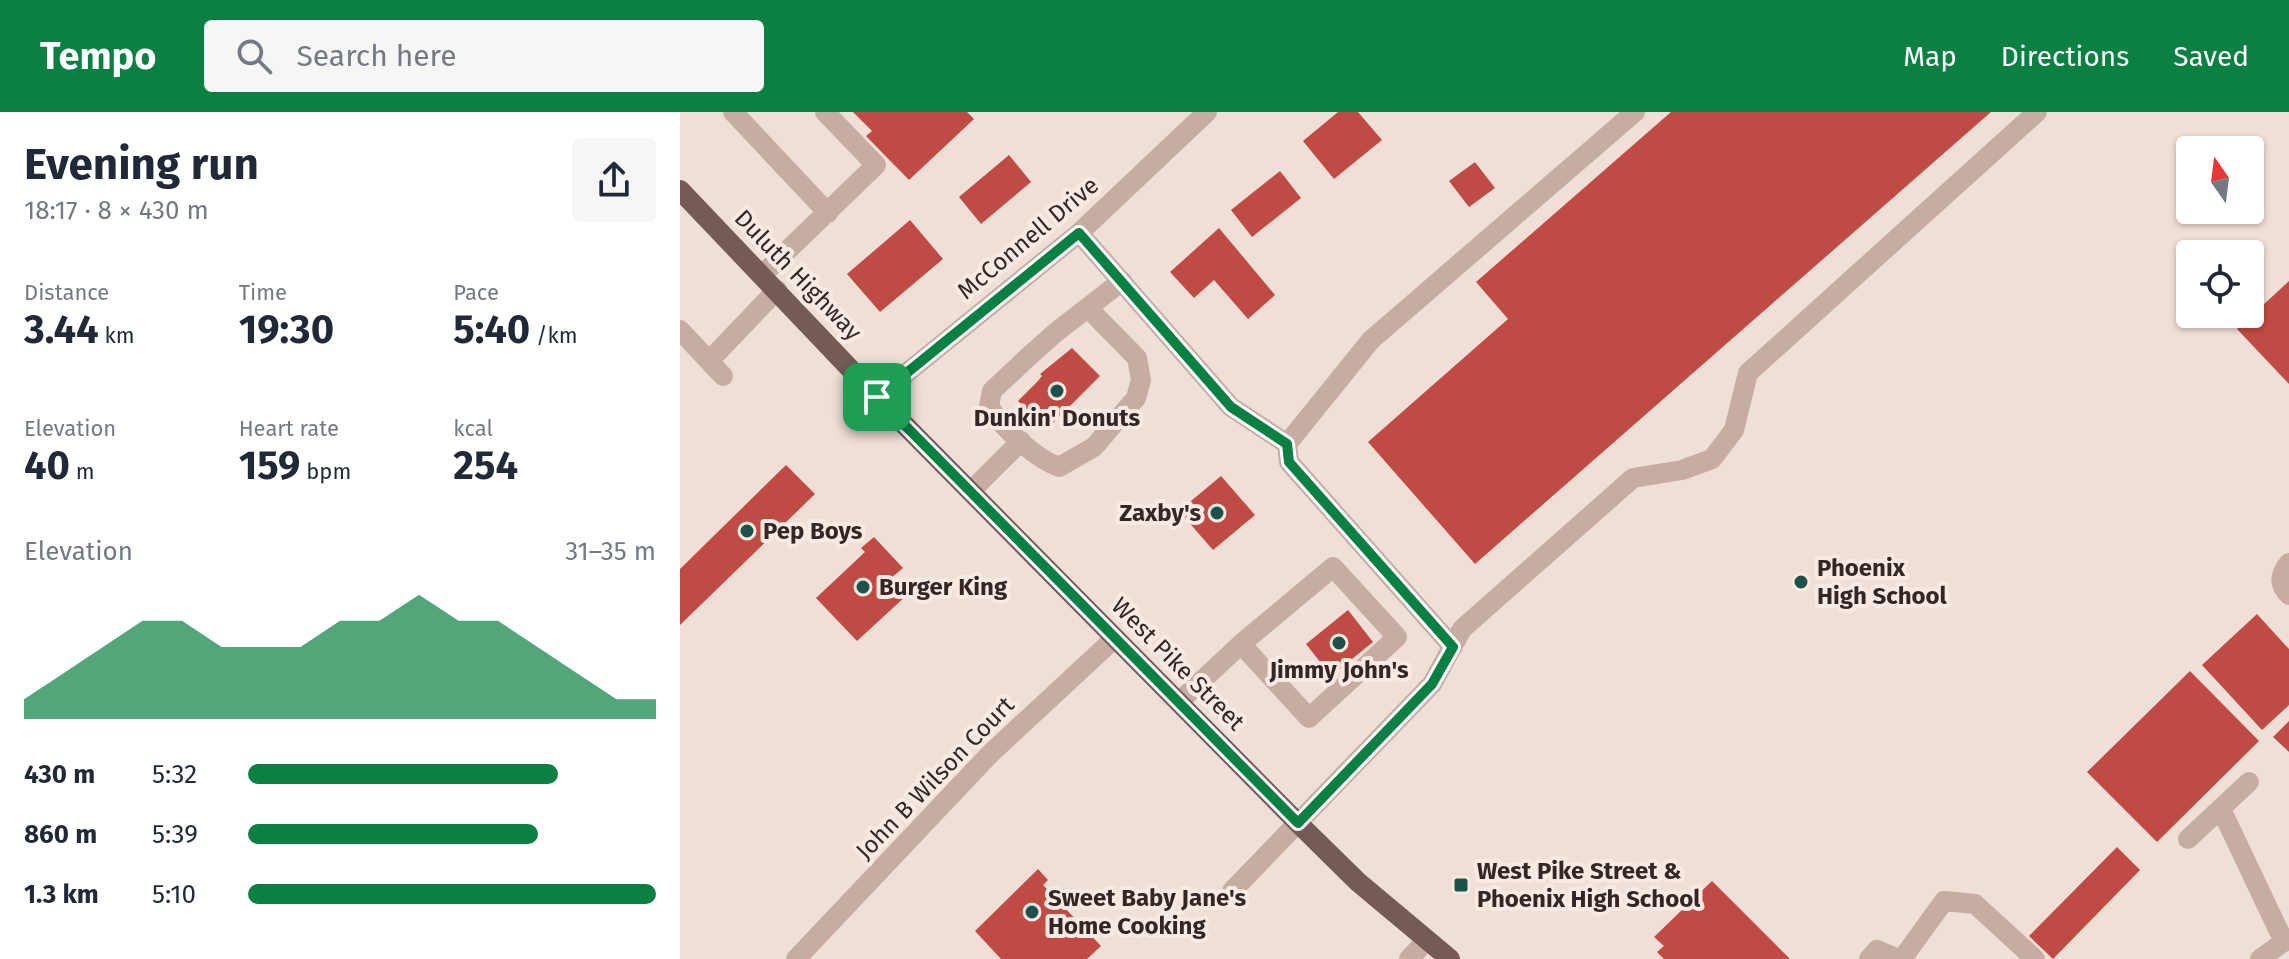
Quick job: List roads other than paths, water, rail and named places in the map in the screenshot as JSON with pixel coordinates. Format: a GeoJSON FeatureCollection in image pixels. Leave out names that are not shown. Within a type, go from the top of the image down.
{"type":"FeatureCollection","features":[{"type":"Feature","properties":{"kind":"main road","name":"Duluth Highway"},"geometry":{"type":"LineString","coordinates":[[680,190],[877,397]]}},
{"type":"Feature","properties":{"kind":"main road","name":"West Pike Street"},"geometry":{"type":"LineString","coordinates":[[877,397],[1358,882],[1450,959]]}},
{"type":"Feature","properties":{"kind":"street"},"geometry":{"type":"LineString","coordinates":[[733,112],[828,213]]}},
{"type":"Feature","properties":{"kind":"street"},"geometry":{"type":"LineString","coordinates":[[762,275],[876,165],[825,112]]}},
{"type":"Feature","properties":{"kind":"street","name":"McConnell Drive"},"geometry":{"type":"LineString","coordinates":[[877,397],[1079,233],[1207,112]]}},
{"type":"Feature","properties":{"kind":"street"},"geometry":{"type":"LineString","coordinates":[[1453,647],[1289,462],[1287,444],[1371,340],[1635,112]]}},
{"type":"Feature","properties":{"kind":"street"},"geometry":{"type":"LineString","coordinates":[[1232,891],[1432,684],[1462,629],[1633,478],[1682,470],[1712,459],[1734,430],[1748,373],[2037,112]]}},
{"type":"Feature","properties":{"kind":"street"},"geometry":{"type":"LineString","coordinates":[[1079,233],[1231,407],[1287,444]]}},
{"type":"Feature","properties":{"kind":"street"},"geometry":{"type":"LineString","coordinates":[[1088,308],[1137,358],[1141,380],[1136,398],[1094,447],[1059,467],[1043,461],[995,417],[989,406],[992,391],[1055,333],[1122,281]]}},
{"type":"Feature","properties":{"kind":"street"},"geometry":{"type":"LineString","coordinates":[[682,336],[716,368],[777,290]]}},
{"type":"Feature","properties":{"kind":"street"},"geometry":{"type":"LineString","coordinates":[[971,491],[1021,441]]}},
{"type":"Feature","properties":{"kind":"street"},"geometry":{"type":"LineString","coordinates":[[2289,563],[2281,574],[2280,583],[2289,595]]}},
{"type":"Feature","properties":{"kind":"street"},"geometry":{"type":"LineString","coordinates":[[1179,702],[1241,644],[1333,567],[1397,637],[1309,718],[1241,644]]}},
{"type":"Feature","properties":{"kind":"street","name":"John B Wilson Court"},"geometry":{"type":"LineString","coordinates":[[796,959],[990,754],[1115,638]]}},
{"type":"Feature","properties":{"kind":"street"},"geometry":{"type":"LineString","coordinates":[[2188,839],[2249,782]]}},
{"type":"Feature","properties":{"kind":"street"},"geometry":{"type":"LineString","coordinates":[[2221,809],[2287,940],[2260,959]]}},
{"type":"Feature","properties":{"kind":"street"},"geometry":{"type":"LineString","coordinates":[[1869,959],[1877,950],[1900,959],[1944,901],[1975,904],[2035,959]]}},
{"type":"Feature","properties":{"kind":"street"},"geometry":{"type":"LineString","coordinates":[[1409,959],[1427,940]]}},
{"type":"Feature","properties":{"kind":"place","name":"Dunkin' Donuts"},"geometry":{"type":"Point","coordinates":[1057,391]}},
{"type":"Feature","properties":{"kind":"place","name":"Zaxby's"},"geometry":{"type":"Point","coordinates":[1217,513]}},
{"type":"Feature","properties":{"kind":"place","name":"Pep Boys"},"geometry":{"type":"Point","coordinates":[747,531]}},
{"type":"Feature","properties":{"kind":"place","name":"Phoenix High School"},"geometry":{"type":"Point","coordinates":[1801,582]}},
{"type":"Feature","properties":{"kind":"place","name":"Burger King"},"geometry":{"type":"Point","coordinates":[863,587]}},
{"type":"Feature","properties":{"kind":"place","name":"Jimmy John's"},"geometry":{"type":"Point","coordinates":[1339,643]}},
{"type":"Feature","properties":{"kind":"place","name":"West Pike Street & Phoenix High School"},"geometry":{"type":"Point","coordinates":[1461,885]}},
{"type":"Feature","properties":{"kind":"place","name":"Sweet Baby Jane's Home Cooking"},"geometry":{"type":"Point","coordinates":[1032,912]}}]}
